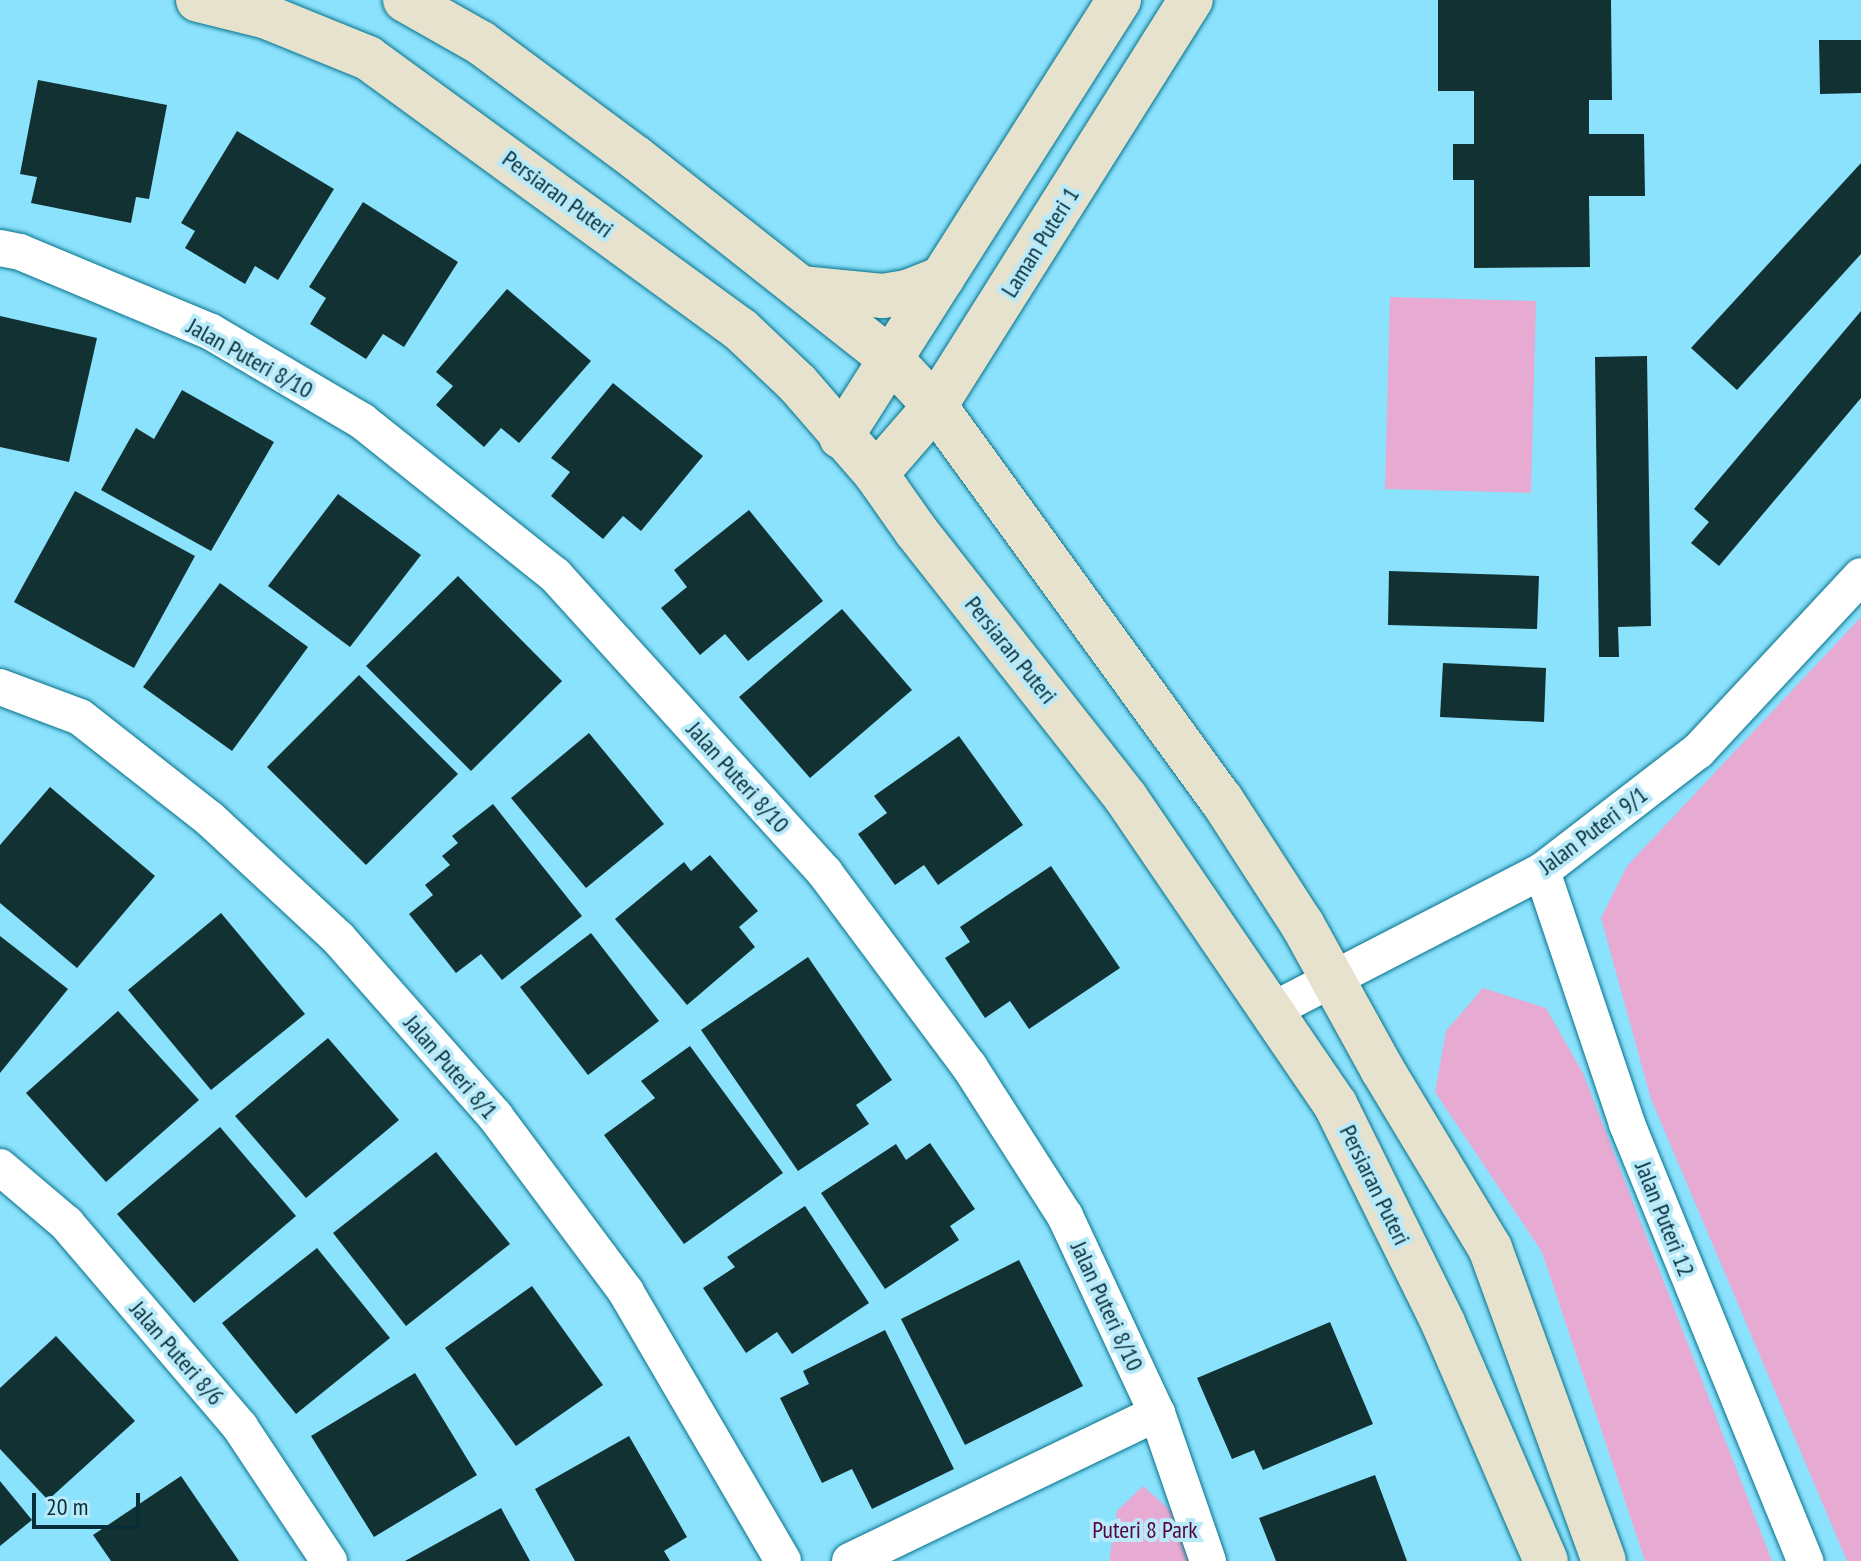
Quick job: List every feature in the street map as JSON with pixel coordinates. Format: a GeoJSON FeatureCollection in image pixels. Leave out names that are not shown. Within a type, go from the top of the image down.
{"type":"FeatureCollection","features":[{"type":"Feature","properties":{"kind":"main road","name":"Persiaran Puteri"},"geometry":{"type":"LineString","coordinates":[[198,0],[267,17],[368,58],[740,329],[798,384],[876,474],[916,531],[1126,798],[1335,1104],[1443,1323],[1546,1561]]}},
{"type":"Feature","properties":{"kind":"main road"},"geometry":{"type":"LineString","coordinates":[[405,0],[481,43],[801,288],[892,360],[935,406],[1221,799],[1302,924],[1490,1248],[1604,1561]]}},
{"type":"Feature","properties":{"kind":"main road"},"geometry":{"type":"LineString","coordinates":[[841,437],[1119,0]]}},
{"type":"Feature","properties":{"kind":"main road","name":"Laman Puteri 1"},"geometry":{"type":"LineString","coordinates":[[876,474],[935,406],[1191,0]]}},
{"type":"Feature","properties":{"kind":"main road"},"geometry":{"type":"LineString","coordinates":[[801,288],[883,296],[910,291],[943,278]]}},
{"type":"Feature","properties":{"kind":"street","name":"Jalan Puteri 8/10"},"geometry":{"type":"LineString","coordinates":[[0,248],[20,252],[225,340],[362,421],[555,575],[825,873],[969,1066],[1065,1216],[1157,1413],[1208,1561]]}},
{"type":"Feature","properties":{"kind":"street","name":"Jalan Puteri 9/1"},"geometry":{"type":"LineString","coordinates":[[1271,1011],[1542,871],[1698,751],[1861,576]]}},
{"type":"Feature","properties":{"kind":"street","name":"Jalan Puteri 8/1"},"geometry":{"type":"LineString","coordinates":[[0,687],[80,717],[210,819],[339,939],[495,1116],[626,1292],[783,1561]]}},
{"type":"Feature","properties":{"kind":"street","name":"Jalan Puteri 12"},"geometry":{"type":"LineString","coordinates":[[1542,871],[1627,1124],[1805,1561]]}},
{"type":"Feature","properties":{"kind":"street","name":"Jalan Puteri 8/6"},"geometry":{"type":"LineString","coordinates":[[0,1167],[66,1223],[240,1427],[329,1561]]}},
{"type":"Feature","properties":{"kind":"street"},"geometry":{"type":"LineString","coordinates":[[850,1561],[1157,1413]]}},
{"type":"Feature","properties":{"kind":"green space"},"geometry":{"type":"Polygon","coordinates":[[[1390,297],[1536,301],[1531,493],[1385,489],[1390,297]]]}},
{"type":"Feature","properties":{"kind":"green space"},"geometry":{"type":"Polygon","coordinates":[[[1861,617],[1861,1561],[1847,1561],[1651,1099],[1601,918],[1627,866],[1861,617]]]}},
{"type":"Feature","properties":{"kind":"green space"},"geometry":{"type":"Polygon","coordinates":[[[1483,988],[1546,1008],[1583,1073],[1772,1561],[1645,1561],[1542,1252],[1435,1092],[1446,1031],[1483,988]]]}},
{"type":"Feature","properties":{"kind":"green space","name":"Puteri 8 Park"},"geometry":{"type":"Polygon","coordinates":[[[1143,1486],[1187,1525],[1200,1561],[1109,1561],[1117,1511],[1143,1486]]]}},
{"type":"Feature","properties":{"kind":"building"},"geometry":{"type":"Polygon","coordinates":[[[1438,0],[1611,0],[1612,100],[1589,100],[1589,134],[1644,134],[1645,196],[1589,196],[1590,267],[1474,268],[1474,180],[1453,180],[1453,144],[1474,144],[1474,91],[1438,91],[1438,0]]]}},
{"type":"Feature","properties":{"kind":"building"},"geometry":{"type":"Polygon","coordinates":[[[1819,40],[1861,40],[1861,93],[1820,94],[1819,40]]]}},
{"type":"Feature","properties":{"kind":"building"},"geometry":{"type":"Polygon","coordinates":[[[38,80],[167,105],[149,199],[136,197],[131,223],[31,203],[37,177],[20,174],[38,80]]]}},
{"type":"Feature","properties":{"kind":"building"},"geometry":{"type":"Polygon","coordinates":[[[237,131],[334,189],[278,280],[255,266],[245,284],[185,248],[195,231],[181,223],[237,131]]]}},
{"type":"Feature","properties":{"kind":"building"},"geometry":{"type":"Polygon","coordinates":[[[1861,163],[1861,254],[1737,390],[1691,348],[1861,163]]]}},
{"type":"Feature","properties":{"kind":"building"},"geometry":{"type":"Polygon","coordinates":[[[363,202],[458,262],[404,347],[383,334],[366,359],[310,324],[326,298],[309,287],[363,202]]]}},
{"type":"Feature","properties":{"kind":"building"},"geometry":{"type":"Polygon","coordinates":[[[507,289],[591,361],[519,443],[501,428],[484,447],[436,405],[453,386],[436,372],[507,289]]]}},
{"type":"Feature","properties":{"kind":"building"},"geometry":{"type":"Polygon","coordinates":[[[1861,311],[1861,398],[1719,566],[1691,543],[1709,522],[1694,509],[1861,311]]]}},
{"type":"Feature","properties":{"kind":"building"},"geometry":{"type":"Polygon","coordinates":[[[0,316],[97,338],[69,462],[0,447],[0,316]]]}},
{"type":"Feature","properties":{"kind":"building"},"geometry":{"type":"Polygon","coordinates":[[[1647,356],[1651,626],[1618,627],[1619,657],[1599,657],[1595,357],[1647,356]]]}},
{"type":"Feature","properties":{"kind":"building"},"geometry":{"type":"Polygon","coordinates":[[[613,383],[703,456],[641,531],[623,516],[603,539],[551,496],[570,472],[551,458],[613,383]]]}},
{"type":"Feature","properties":{"kind":"building"},"geometry":{"type":"Polygon","coordinates":[[[182,390],[274,442],[211,551],[101,490],[136,428],[154,439],[182,390]]]}},
{"type":"Feature","properties":{"kind":"building"},"geometry":{"type":"Polygon","coordinates":[[[75,491],[195,556],[134,668],[14,602],[75,491]]]}},
{"type":"Feature","properties":{"kind":"building"},"geometry":{"type":"Polygon","coordinates":[[[338,494],[421,555],[350,647],[268,586],[338,494]]]}},
{"type":"Feature","properties":{"kind":"building"},"geometry":{"type":"Polygon","coordinates":[[[749,510],[823,601],[748,661],[725,634],[700,655],[661,608],[687,587],[674,570],[749,510]]]}},
{"type":"Feature","properties":{"kind":"building"},"geometry":{"type":"Polygon","coordinates":[[[1389,571],[1539,576],[1537,629],[1388,625],[1389,571]]]}},
{"type":"Feature","properties":{"kind":"building"},"geometry":{"type":"Polygon","coordinates":[[[458,576],[562,681],[471,771],[366,666],[458,576]]]}},
{"type":"Feature","properties":{"kind":"building"},"geometry":{"type":"Polygon","coordinates":[[[220,583],[308,647],[232,751],[143,687],[220,583]]]}},
{"type":"Feature","properties":{"kind":"building"},"geometry":{"type":"Polygon","coordinates":[[[842,609],[912,690],[810,778],[739,697],[842,609]]]}},
{"type":"Feature","properties":{"kind":"building"},"geometry":{"type":"Polygon","coordinates":[[[1443,663],[1546,668],[1544,722],[1440,717],[1443,663]]]}},
{"type":"Feature","properties":{"kind":"building"},"geometry":{"type":"Polygon","coordinates":[[[359,675],[458,774],[366,865],[267,767],[359,675]]]}},
{"type":"Feature","properties":{"kind":"building"},"geometry":{"type":"Polygon","coordinates":[[[589,733],[664,824],[586,888],[511,798],[589,733]]]}},
{"type":"Feature","properties":{"kind":"building"},"geometry":{"type":"Polygon","coordinates":[[[959,736],[1023,825],[938,885],[924,865],[895,885],[858,834],[887,813],[874,796],[959,736]]]}},
{"type":"Feature","properties":{"kind":"building"},"geometry":{"type":"Polygon","coordinates":[[[50,787],[155,876],[77,968],[0,903],[0,845],[50,787]]]}},
{"type":"Feature","properties":{"kind":"building"},"geometry":{"type":"Polygon","coordinates":[[[493,804],[582,916],[502,980],[481,954],[456,973],[409,914],[433,895],[425,885],[450,865],[442,856],[458,843],[452,836],[493,804]]]}},
{"type":"Feature","properties":{"kind":"building"},"geometry":{"type":"Polygon","coordinates":[[[710,855],[758,911],[739,927],[755,947],[687,1005],[615,919],[684,862],[691,871],[710,855]]]}},
{"type":"Feature","properties":{"kind":"building"},"geometry":{"type":"Polygon","coordinates":[[[1051,866],[1120,968],[1029,1029],[1010,1001],[985,1018],[945,958],[970,942],[960,927],[1051,866]]]}},
{"type":"Feature","properties":{"kind":"building"},"geometry":{"type":"Polygon","coordinates":[[[221,913],[305,1014],[211,1090],[128,990],[221,913]]]}},
{"type":"Feature","properties":{"kind":"building"},"geometry":{"type":"Polygon","coordinates":[[[591,933],[659,1021],[588,1075],[520,987],[591,933]]]}},
{"type":"Feature","properties":{"kind":"building"},"geometry":{"type":"Polygon","coordinates":[[[0,936],[68,989],[0,1073],[0,936]]]}},
{"type":"Feature","properties":{"kind":"building"},"geometry":{"type":"Polygon","coordinates":[[[808,957],[892,1080],[856,1105],[869,1124],[798,1171],[701,1030],[808,957]]]}},
{"type":"Feature","properties":{"kind":"building"},"geometry":{"type":"Polygon","coordinates":[[[118,1011],[199,1100],[106,1182],[26,1093],[118,1011]]]}},
{"type":"Feature","properties":{"kind":"building"},"geometry":{"type":"Polygon","coordinates":[[[328,1038],[399,1120],[306,1198],[235,1116],[328,1038]]]}},
{"type":"Feature","properties":{"kind":"building"},"geometry":{"type":"Polygon","coordinates":[[[690,1046],[783,1173],[684,1244],[604,1135],[655,1098],[641,1081],[690,1046]]]}},
{"type":"Feature","properties":{"kind":"building"},"geometry":{"type":"Polygon","coordinates":[[[220,1127],[296,1216],[194,1303],[117,1214],[220,1127]]]}},
{"type":"Feature","properties":{"kind":"building"},"geometry":{"type":"Polygon","coordinates":[[[930,1143],[975,1209],[950,1226],[959,1240],[885,1289],[821,1193],[896,1144],[906,1160],[930,1143]]]}},
{"type":"Feature","properties":{"kind":"building"},"geometry":{"type":"Polygon","coordinates":[[[436,1152],[510,1244],[406,1326],[333,1233],[436,1152]]]}},
{"type":"Feature","properties":{"kind":"building"},"geometry":{"type":"Polygon","coordinates":[[[805,1206],[869,1303],[792,1354],[777,1332],[746,1353],[703,1288],[735,1267],[727,1257],[805,1206]]]}},
{"type":"Feature","properties":{"kind":"building"},"geometry":{"type":"Polygon","coordinates":[[[317,1248],[390,1338],[296,1414],[222,1323],[317,1248]]]}},
{"type":"Feature","properties":{"kind":"building"},"geometry":{"type":"Polygon","coordinates":[[[1019,1260],[1083,1386],[965,1445],[901,1319],[1019,1260]]]}},
{"type":"Feature","properties":{"kind":"building"},"geometry":{"type":"Polygon","coordinates":[[[532,1286],[603,1385],[516,1446],[445,1348],[532,1286]]]}},
{"type":"Feature","properties":{"kind":"building"},"geometry":{"type":"Polygon","coordinates":[[[1330,1322],[1373,1424],[1263,1470],[1254,1450],[1232,1459],[1197,1378],[1330,1322]]]}},
{"type":"Feature","properties":{"kind":"building"},"geometry":{"type":"Polygon","coordinates":[[[885,1330],[954,1469],[872,1509],[852,1469],[822,1483],[780,1398],[809,1384],[803,1371],[885,1330]]]}},
{"type":"Feature","properties":{"kind":"building"},"geometry":{"type":"Polygon","coordinates":[[[56,1336],[135,1421],[48,1500],[0,1449],[0,1388],[56,1336]]]}},
{"type":"Feature","properties":{"kind":"building"},"geometry":{"type":"Polygon","coordinates":[[[415,1373],[477,1475],[374,1537],[311,1436],[415,1373]]]}},
{"type":"Feature","properties":{"kind":"building"},"geometry":{"type":"Polygon","coordinates":[[[629,1436],[687,1537],[664,1551],[670,1561],[575,1561],[535,1489],[629,1436]]]}},
{"type":"Feature","properties":{"kind":"building"},"geometry":{"type":"Polygon","coordinates":[[[1375,1475],[1407,1561],[1276,1561],[1259,1518],[1375,1475]]]}},
{"type":"Feature","properties":{"kind":"building"},"geometry":{"type":"Polygon","coordinates":[[[181,1476],[239,1561],[111,1561],[93,1535],[181,1476]]]}},
{"type":"Feature","properties":{"kind":"building"},"geometry":{"type":"Polygon","coordinates":[[[0,1481],[32,1520],[0,1546],[0,1481]]]}},
{"type":"Feature","properties":{"kind":"building"},"geometry":{"type":"Polygon","coordinates":[[[501,1508],[530,1561],[405,1561],[501,1508]]]}}]}
